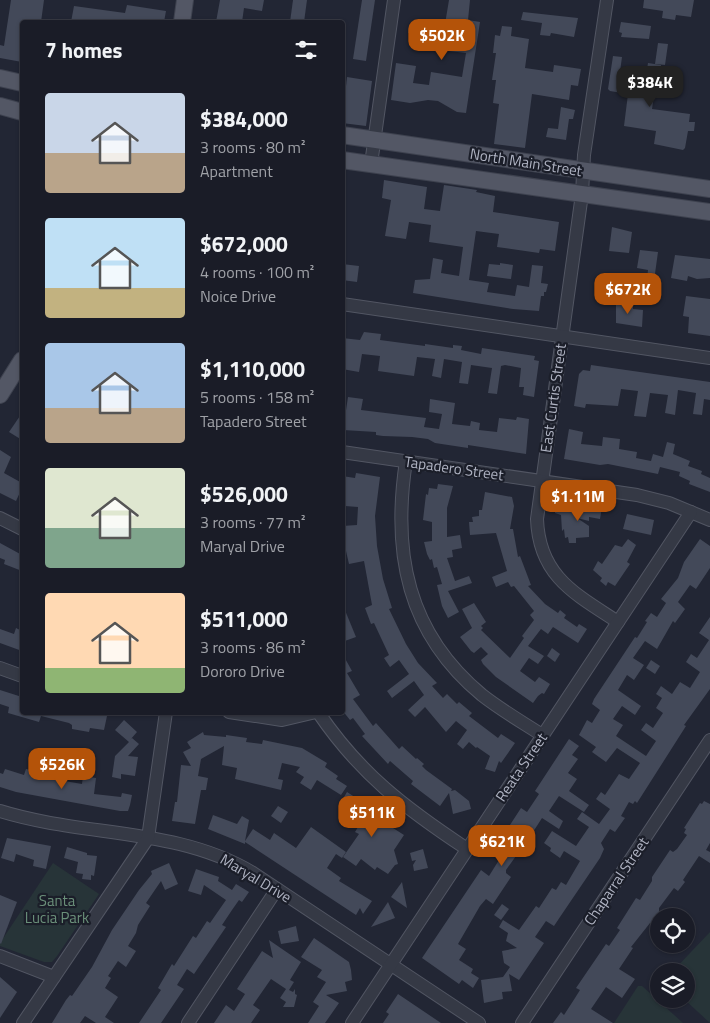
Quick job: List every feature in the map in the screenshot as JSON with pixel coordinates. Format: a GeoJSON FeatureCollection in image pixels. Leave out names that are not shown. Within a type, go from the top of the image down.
{"type":"FeatureCollection","features":[{"type":"Feature","properties":{"kind":"main road"},"geometry":{"type":"LineString","coordinates":[[182,20],[185,0]]}},
{"type":"Feature","properties":{"kind":"main road"},"geometry":{"type":"LineString","coordinates":[[0,78],[20,83]]}},
{"type":"Feature","properties":{"kind":"main road"},"geometry":{"type":"LineString","coordinates":[[0,106],[20,111]]}},
{"type":"Feature","properties":{"kind":"main road","name":"North Main Street"},"geometry":{"type":"LineString","coordinates":[[345,135],[710,189]]}},
{"type":"Feature","properties":{"kind":"main road","name":"North Main Street"},"geometry":{"type":"LineString","coordinates":[[345,160],[710,212]]}},
{"type":"Feature","properties":{"kind":"main road"},"geometry":{"type":"LineString","coordinates":[[0,395],[20,368]]}},
{"type":"Feature","properties":{"kind":"street"},"geometry":{"type":"LineString","coordinates":[[371,164],[394,0]]}},
{"type":"Feature","properties":{"kind":"street","name":"East Curtis Street"},"geometry":{"type":"LineString","coordinates":[[607,0],[583,170],[582,194],[541,481],[538,530],[549,566],[570,590],[618,622]]}},
{"type":"Feature","properties":{"kind":"street"},"geometry":{"type":"LineString","coordinates":[[345,304],[710,358]]}},
{"type":"Feature","properties":{"kind":"street","name":"Tapadero Street"},"geometry":{"type":"LineString","coordinates":[[345,452],[645,496],[710,520]]}},
{"type":"Feature","properties":{"kind":"street"},"geometry":{"type":"LineString","coordinates":[[406,461],[400,511],[401,548],[407,577],[425,623],[442,651],[470,683],[494,704],[542,735]]}},
{"type":"Feature","properties":{"kind":"street","name":"Reata Street"},"geometry":{"type":"LineString","coordinates":[[352,1023],[691,512]]}},
{"type":"Feature","properties":{"kind":"street"},"geometry":{"type":"LineString","coordinates":[[0,518],[20,528]]}},
{"type":"Feature","properties":{"kind":"street"},"geometry":{"type":"LineString","coordinates":[[0,668],[20,675]]}},
{"type":"Feature","properties":{"kind":"street"},"geometry":{"type":"LineString","coordinates":[[23,1023],[148,838],[166,715]]}},
{"type":"Feature","properties":{"kind":"street"},"geometry":{"type":"LineString","coordinates":[[249,715],[282,720],[304,715]]}},
{"type":"Feature","properties":{"kind":"street"},"geometry":{"type":"LineString","coordinates":[[319,715],[348,753],[384,790],[415,815],[467,849]]}},
{"type":"Feature","properties":{"kind":"street","name":"Chaparral Street"},"geometry":{"type":"LineString","coordinates":[[522,1023],[710,740]]}},
{"type":"Feature","properties":{"kind":"street","name":"Maryal Drive"},"geometry":{"type":"LineString","coordinates":[[0,811],[67,827],[148,838],[211,852],[245,868],[480,1023]]}},
{"type":"Feature","properties":{"kind":"street"},"geometry":{"type":"LineString","coordinates":[[188,1023],[277,889]]}},
{"type":"Feature","properties":{"kind":"street"},"geometry":{"type":"LineString","coordinates":[[0,956],[54,976]]}},
{"type":"Feature","properties":{"kind":"green space","name":"Santa Lucia Park"},"geometry":{"type":"Polygon","coordinates":[[[53,863],[99,894],[57,956],[52,962],[44,962],[0,946],[0,943],[53,863]]]}},
{"type":"Feature","properties":{"kind":"green space"},"geometry":{"type":"Polygon","coordinates":[[[710,932],[710,1023],[694,1008],[695,963],[681,963],[690,953],[695,953],[695,948],[710,932]]]}},
{"type":"Feature","properties":{"kind":"green space"},"geometry":{"type":"Polygon","coordinates":[[[638,986],[642,986],[650,993],[650,1008],[666,1008],[683,1023],[614,1023],[638,986]]]}},
{"type":"Feature","properties":{"kind":"building"},"geometry":{"type":"Polygon","coordinates":[[[11,0],[44,0],[41,20],[20,20],[20,62],[0,58],[0,45],[4,46],[11,0]]]}},
{"type":"Feature","properties":{"kind":"building"},"geometry":{"type":"Polygon","coordinates":[[[220,0],[264,0],[262,11],[244,8],[242,20],[216,20],[220,0]]]}},
{"type":"Feature","properties":{"kind":"building"},"geometry":{"type":"Polygon","coordinates":[[[293,0],[307,0],[304,20],[290,20],[293,0]]]}},
{"type":"Feature","properties":{"kind":"building"},"geometry":{"type":"Polygon","coordinates":[[[362,0],[375,0],[366,61],[353,59],[362,0]]]}},
{"type":"Feature","properties":{"kind":"building"},"geometry":{"type":"Polygon","coordinates":[[[449,0],[470,0],[468,20],[480,22],[466,113],[457,112],[438,101],[428,100],[410,103],[391,100],[396,63],[416,66],[413,83],[429,85],[431,72],[462,77],[466,53],[449,51],[449,48],[441,47],[441,42],[411,37],[412,33],[408,33],[409,25],[413,25],[414,21],[445,24],[449,0]]]}},
{"type":"Feature","properties":{"kind":"building"},"geometry":{"type":"Polygon","coordinates":[[[644,0],[694,0],[691,17],[676,15],[675,20],[662,18],[663,11],[643,8],[644,0]]]}},
{"type":"Feature","properties":{"kind":"building"},"geometry":{"type":"Polygon","coordinates":[[[127,5],[166,11],[164,20],[71,20],[74,6],[125,13],[127,5]]]}},
{"type":"Feature","properties":{"kind":"building"},"geometry":{"type":"Polygon","coordinates":[[[523,12],[578,18],[574,37],[551,33],[550,36],[540,35],[542,23],[521,20],[523,12]]]}},
{"type":"Feature","properties":{"kind":"building"},"geometry":{"type":"Polygon","coordinates":[[[621,22],[651,26],[649,39],[621,37],[622,33],[619,32],[621,22]]]}},
{"type":"Feature","properties":{"kind":"building"},"geometry":{"type":"Polygon","coordinates":[[[502,26],[512,27],[511,36],[529,39],[525,68],[553,72],[554,65],[581,69],[578,86],[571,85],[569,100],[532,94],[525,148],[494,144],[499,104],[493,103],[496,80],[492,80],[496,53],[493,53],[495,35],[500,36],[502,26]]]}},
{"type":"Feature","properties":{"kind":"building"},"geometry":{"type":"Polygon","coordinates":[[[658,43],[668,44],[665,65],[655,64],[658,43]]]}},
{"type":"Feature","properties":{"kind":"building"},"geometry":{"type":"Polygon","coordinates":[[[613,56],[622,57],[619,79],[645,82],[648,63],[661,65],[659,83],[656,83],[652,109],[690,114],[689,122],[695,122],[694,131],[688,131],[683,150],[654,144],[656,131],[624,126],[628,94],[608,89],[613,56]]]}},
{"type":"Feature","properties":{"kind":"building"},"geometry":{"type":"Polygon","coordinates":[[[347,77],[372,81],[366,126],[345,123],[347,77]]]}},
{"type":"Feature","properties":{"kind":"building"},"geometry":{"type":"Polygon","coordinates":[[[561,107],[575,110],[573,119],[569,119],[566,140],[546,137],[548,128],[558,129],[561,107]]]}},
{"type":"Feature","properties":{"kind":"building"},"geometry":{"type":"Polygon","coordinates":[[[384,180],[427,187],[424,209],[440,211],[444,185],[477,190],[476,192],[495,196],[493,212],[559,222],[555,251],[540,249],[539,253],[497,247],[499,234],[476,231],[469,280],[489,283],[487,292],[515,296],[517,285],[529,287],[532,265],[543,266],[541,283],[548,284],[544,296],[541,296],[539,311],[513,309],[413,293],[415,280],[430,279],[433,258],[443,260],[441,273],[459,276],[463,247],[429,242],[431,225],[409,222],[406,239],[385,236],[391,200],[382,198],[384,180]]]}},
{"type":"Feature","properties":{"kind":"building"},"geometry":{"type":"Polygon","coordinates":[[[612,227],[632,232],[629,253],[609,251],[612,227]]]}},
{"type":"Feature","properties":{"kind":"building"},"geometry":{"type":"Polygon","coordinates":[[[640,250],[658,252],[653,288],[646,287],[648,270],[637,268],[640,250]]]}},
{"type":"Feature","properties":{"kind":"building"},"geometry":{"type":"Polygon","coordinates":[[[675,255],[710,259],[710,278],[697,279],[688,276],[687,281],[671,278],[675,255]]]}},
{"type":"Feature","properties":{"kind":"building"},"geometry":{"type":"Polygon","coordinates":[[[500,263],[513,265],[511,279],[487,276],[489,264],[500,265],[500,263]]]}},
{"type":"Feature","properties":{"kind":"building"},"geometry":{"type":"Polygon","coordinates":[[[345,264],[359,266],[357,282],[345,280],[345,264]]]}},
{"type":"Feature","properties":{"kind":"building"},"geometry":{"type":"Polygon","coordinates":[[[686,296],[710,299],[710,336],[688,333],[689,317],[683,316],[686,296]]]}},
{"type":"Feature","properties":{"kind":"building"},"geometry":{"type":"Polygon","coordinates":[[[616,298],[624,300],[624,305],[633,306],[633,309],[643,310],[642,327],[616,323],[616,298]]]}},
{"type":"Feature","properties":{"kind":"building"},"geometry":{"type":"Polygon","coordinates":[[[364,332],[381,334],[380,340],[425,346],[425,344],[453,348],[453,345],[462,346],[461,350],[481,354],[482,348],[535,356],[534,360],[539,361],[534,397],[523,395],[524,387],[519,387],[521,368],[505,365],[501,366],[497,394],[488,393],[492,368],[471,365],[468,384],[459,383],[462,362],[444,359],[441,378],[432,376],[435,359],[417,357],[414,376],[378,371],[380,356],[362,354],[359,372],[345,370],[345,338],[360,340],[364,332]]]}},
{"type":"Feature","properties":{"kind":"building"},"geometry":{"type":"Polygon","coordinates":[[[591,365],[710,382],[710,400],[704,399],[702,415],[693,414],[696,393],[678,390],[675,415],[665,413],[668,395],[650,393],[646,417],[634,416],[638,391],[621,389],[618,406],[586,404],[585,408],[574,406],[579,374],[583,370],[590,371],[591,365]]]}},
{"type":"Feature","properties":{"kind":"building"},"geometry":{"type":"Polygon","coordinates":[[[348,397],[363,399],[361,410],[426,418],[424,427],[439,429],[442,414],[429,412],[430,399],[455,403],[452,424],[470,426],[471,421],[480,423],[479,430],[497,432],[499,418],[516,420],[517,417],[529,419],[526,454],[468,445],[468,448],[435,443],[428,439],[376,435],[376,432],[345,430],[348,397]]]}},
{"type":"Feature","properties":{"kind":"building"},"geometry":{"type":"Polygon","coordinates":[[[20,416],[20,439],[9,432],[20,416]]]}},
{"type":"Feature","properties":{"kind":"building"},"geometry":{"type":"Polygon","coordinates":[[[569,429],[583,432],[581,444],[602,446],[603,437],[620,439],[619,449],[637,452],[636,458],[651,461],[653,454],[663,457],[667,442],[675,444],[673,454],[690,461],[688,466],[702,471],[701,474],[710,478],[710,492],[689,484],[690,481],[679,476],[680,472],[660,467],[658,474],[608,464],[600,465],[564,459],[569,429]]]}},
{"type":"Feature","properties":{"kind":"building"},"geometry":{"type":"Polygon","coordinates":[[[0,450],[11,457],[4,473],[20,482],[20,492],[16,501],[0,493],[0,450]]]}},
{"type":"Feature","properties":{"kind":"building"},"geometry":{"type":"Polygon","coordinates":[[[356,473],[380,477],[375,516],[377,546],[383,579],[392,608],[389,609],[406,644],[418,663],[437,683],[432,686],[443,698],[447,694],[457,704],[459,702],[472,713],[469,716],[498,738],[501,734],[515,743],[501,763],[499,761],[495,772],[485,769],[490,756],[469,742],[463,749],[457,744],[467,730],[456,721],[446,732],[425,707],[415,717],[408,710],[424,695],[414,681],[392,698],[387,691],[409,674],[399,660],[390,667],[384,658],[389,655],[374,623],[371,624],[365,608],[372,605],[364,561],[349,564],[345,551],[345,526],[357,525],[358,507],[345,506],[345,476],[355,478],[356,473]]]}},
{"type":"Feature","properties":{"kind":"building"},"geometry":{"type":"Polygon","coordinates":[[[438,484],[453,486],[447,508],[447,537],[460,535],[462,548],[452,550],[453,557],[447,558],[455,581],[469,576],[472,583],[448,591],[459,612],[448,618],[442,606],[437,585],[442,584],[437,567],[434,568],[432,559],[430,560],[427,554],[424,542],[432,541],[432,522],[423,520],[426,494],[428,495],[429,488],[437,489],[438,484]]]}},
{"type":"Feature","properties":{"kind":"building"},"geometry":{"type":"Polygon","coordinates":[[[485,492],[512,497],[514,506],[510,529],[513,529],[518,557],[520,556],[531,585],[528,586],[545,604],[558,613],[560,610],[566,615],[564,618],[577,627],[579,624],[587,629],[578,643],[553,627],[548,634],[541,629],[528,646],[544,656],[538,664],[529,658],[520,671],[535,682],[539,677],[550,684],[544,694],[542,693],[538,696],[533,703],[496,677],[483,664],[481,660],[488,654],[481,647],[474,653],[460,637],[472,628],[462,609],[474,603],[486,622],[481,626],[483,628],[481,630],[510,658],[524,638],[522,636],[534,620],[530,615],[534,611],[514,586],[511,587],[508,582],[496,587],[492,577],[507,571],[496,533],[470,535],[469,522],[473,522],[472,517],[479,516],[485,492]]]}},
{"type":"Feature","properties":{"kind":"building"},"geometry":{"type":"Polygon","coordinates":[[[586,504],[602,507],[600,519],[589,517],[589,521],[577,518],[589,526],[589,537],[576,538],[576,543],[569,543],[568,537],[565,538],[564,529],[562,531],[561,515],[555,513],[555,511],[561,510],[561,508],[564,510],[585,509],[586,504]]]}},
{"type":"Feature","properties":{"kind":"building"},"geometry":{"type":"Polygon","coordinates":[[[627,514],[654,520],[651,535],[623,529],[627,514]]]}},
{"type":"Feature","properties":{"kind":"building"},"geometry":{"type":"Polygon","coordinates":[[[628,539],[636,545],[627,562],[630,564],[615,586],[608,582],[606,586],[600,581],[602,578],[593,570],[598,561],[602,564],[615,545],[622,547],[628,539]]]}},
{"type":"Feature","properties":{"kind":"building"},"geometry":{"type":"Polygon","coordinates":[[[700,539],[710,546],[710,568],[696,589],[690,585],[678,602],[685,609],[675,623],[673,621],[657,649],[645,641],[633,658],[644,665],[634,680],[627,675],[618,690],[641,706],[635,715],[622,706],[613,719],[623,725],[616,736],[646,756],[656,741],[641,730],[646,723],[653,728],[663,713],[656,708],[662,698],[656,694],[661,686],[672,694],[680,682],[690,688],[700,672],[686,662],[691,654],[697,658],[709,640],[699,633],[710,617],[710,689],[684,725],[686,726],[637,803],[635,801],[633,804],[629,802],[621,816],[625,818],[615,832],[610,829],[601,843],[604,849],[600,858],[554,926],[546,921],[535,937],[544,943],[519,980],[509,974],[512,991],[502,992],[503,999],[484,1003],[481,980],[503,977],[510,967],[504,963],[502,951],[517,948],[506,941],[508,933],[499,927],[503,920],[519,930],[536,906],[539,908],[552,888],[556,890],[561,882],[566,885],[580,861],[564,851],[560,858],[550,851],[551,848],[544,843],[552,831],[576,846],[589,827],[577,819],[582,812],[599,824],[610,809],[596,799],[601,792],[605,795],[619,774],[629,779],[640,763],[617,748],[606,762],[592,752],[596,747],[579,735],[587,720],[592,723],[600,710],[592,704],[594,699],[635,637],[637,638],[651,613],[657,617],[666,603],[661,599],[678,578],[684,562],[700,539]]]}},
{"type":"Feature","properties":{"kind":"building"},"geometry":{"type":"Polygon","coordinates":[[[0,543],[20,554],[20,570],[4,564],[5,560],[0,558],[0,543]]]}},
{"type":"Feature","properties":{"kind":"building"},"geometry":{"type":"Polygon","coordinates":[[[345,610],[356,637],[345,641],[345,610]]]}},
{"type":"Feature","properties":{"kind":"building"},"geometry":{"type":"Polygon","coordinates":[[[16,628],[20,630],[20,650],[0,643],[0,629],[14,634],[16,628]]]}},
{"type":"Feature","properties":{"kind":"building"},"geometry":{"type":"Polygon","coordinates":[[[552,648],[560,654],[555,662],[547,656],[552,648]]]}},
{"type":"Feature","properties":{"kind":"building"},"geometry":{"type":"Polygon","coordinates":[[[345,658],[352,671],[347,673],[360,695],[353,699],[373,726],[376,723],[399,749],[402,746],[424,764],[422,766],[426,770],[452,789],[451,791],[455,790],[469,801],[471,809],[453,814],[449,793],[440,806],[411,784],[413,781],[390,761],[388,764],[362,736],[365,734],[353,718],[350,720],[345,714],[345,658]]]}},
{"type":"Feature","properties":{"kind":"building"},"geometry":{"type":"Polygon","coordinates":[[[651,660],[660,666],[655,674],[646,668],[651,660]]]}},
{"type":"Feature","properties":{"kind":"building"},"geometry":{"type":"Polygon","coordinates":[[[0,690],[20,696],[20,715],[107,716],[104,730],[90,728],[89,732],[72,729],[72,725],[69,723],[41,716],[39,722],[8,713],[9,707],[0,704],[0,690]]]}},
{"type":"Feature","properties":{"kind":"building"},"geometry":{"type":"Polygon","coordinates":[[[124,720],[137,732],[130,740],[132,738],[139,744],[128,756],[138,757],[135,776],[121,774],[121,779],[112,777],[115,756],[129,742],[115,730],[124,720]]]}},
{"type":"Feature","properties":{"kind":"building"},"geometry":{"type":"Polygon","coordinates":[[[203,732],[204,735],[226,737],[226,735],[247,738],[246,742],[262,744],[263,740],[302,748],[327,763],[325,767],[338,776],[336,779],[347,786],[341,795],[317,780],[311,790],[300,783],[304,777],[296,772],[300,767],[282,763],[278,779],[283,780],[281,790],[235,779],[237,768],[222,765],[224,746],[201,759],[198,776],[208,778],[206,790],[201,790],[195,824],[172,821],[175,802],[177,802],[181,765],[191,766],[183,752],[191,748],[187,742],[203,732]]]}},
{"type":"Feature","properties":{"kind":"building"},"geometry":{"type":"Polygon","coordinates":[[[569,739],[579,746],[572,755],[578,759],[568,773],[577,779],[569,791],[589,805],[584,812],[559,796],[549,811],[563,821],[559,829],[542,818],[533,832],[527,827],[517,842],[523,846],[506,870],[506,873],[511,877],[493,904],[486,899],[480,906],[458,944],[466,949],[459,960],[473,969],[471,973],[479,978],[473,988],[462,980],[459,984],[422,958],[481,870],[489,876],[499,860],[491,854],[521,808],[527,812],[539,794],[535,791],[569,739]]]}},
{"type":"Feature","properties":{"kind":"building"},"geometry":{"type":"Polygon","coordinates":[[[5,769],[24,775],[26,769],[60,776],[59,780],[82,784],[83,776],[96,778],[94,794],[121,797],[122,793],[132,795],[130,805],[128,811],[120,811],[16,792],[0,787],[0,773],[3,774],[5,769]]]}},
{"type":"Feature","properties":{"kind":"building"},"geometry":{"type":"Polygon","coordinates":[[[347,792],[364,803],[363,806],[382,821],[404,835],[394,850],[398,864],[388,874],[377,867],[375,870],[361,859],[356,866],[343,857],[359,834],[355,832],[358,827],[356,826],[359,817],[340,804],[347,792]]]}},
{"type":"Feature","properties":{"kind":"building"},"geometry":{"type":"Polygon","coordinates":[[[704,801],[710,804],[710,843],[706,850],[710,852],[710,863],[699,856],[678,891],[674,888],[659,908],[650,908],[650,923],[631,947],[633,948],[619,969],[635,979],[622,998],[606,987],[591,1009],[613,1023],[553,1023],[561,1012],[564,1015],[580,990],[576,988],[606,944],[609,946],[620,930],[617,928],[636,898],[640,900],[652,881],[652,877],[670,850],[673,852],[677,849],[687,835],[684,833],[686,829],[684,828],[700,803],[702,804],[704,801]]]}},
{"type":"Feature","properties":{"kind":"building"},"geometry":{"type":"Polygon","coordinates":[[[278,806],[288,812],[281,823],[271,816],[278,806]]]}},
{"type":"Feature","properties":{"kind":"building"},"geometry":{"type":"Polygon","coordinates":[[[213,815],[237,824],[242,816],[249,820],[245,841],[253,829],[270,840],[274,833],[296,848],[311,827],[346,852],[342,858],[336,854],[327,868],[341,878],[339,881],[372,901],[363,914],[360,908],[356,915],[245,842],[245,844],[208,829],[213,815]]]}},
{"type":"Feature","properties":{"kind":"building"},"geometry":{"type":"Polygon","coordinates":[[[7,838],[51,846],[46,869],[33,866],[34,860],[16,854],[14,862],[1,858],[7,838]]]}},
{"type":"Feature","properties":{"kind":"building"},"geometry":{"type":"Polygon","coordinates":[[[67,847],[87,853],[87,855],[97,856],[94,876],[91,875],[91,880],[82,879],[83,874],[76,873],[78,862],[64,858],[67,847]]]}},
{"type":"Feature","properties":{"kind":"building"},"geometry":{"type":"Polygon","coordinates":[[[423,849],[428,868],[414,871],[413,865],[416,860],[412,861],[410,853],[423,849]]]}},
{"type":"Feature","properties":{"kind":"building"},"geometry":{"type":"Polygon","coordinates":[[[169,863],[178,884],[165,890],[161,881],[146,903],[150,906],[128,946],[136,951],[126,967],[118,961],[108,976],[111,978],[105,988],[118,997],[105,1017],[114,1023],[96,1023],[85,1016],[80,1023],[52,1023],[66,1000],[70,995],[72,996],[92,967],[112,930],[152,874],[151,871],[169,863]]]}},
{"type":"Feature","properties":{"kind":"building"},"geometry":{"type":"Polygon","coordinates":[[[196,869],[219,877],[218,881],[232,890],[236,884],[249,892],[242,902],[239,900],[232,910],[222,925],[226,927],[194,974],[187,969],[177,985],[184,989],[161,1023],[139,1023],[161,990],[158,988],[172,964],[174,966],[193,936],[196,938],[207,921],[210,923],[226,900],[204,885],[201,895],[188,891],[196,869]]]}},
{"type":"Feature","properties":{"kind":"building"},"geometry":{"type":"Polygon","coordinates":[[[402,882],[407,908],[391,897],[402,882]]]}},
{"type":"Feature","properties":{"kind":"building"},"geometry":{"type":"Polygon","coordinates":[[[0,895],[17,902],[1,944],[0,943],[0,895]]]}},
{"type":"Feature","properties":{"kind":"building"},"geometry":{"type":"Polygon","coordinates":[[[388,902],[395,918],[371,927],[388,902]]]}},
{"type":"Feature","properties":{"kind":"building"},"geometry":{"type":"Polygon","coordinates":[[[502,904],[509,909],[501,920],[494,915],[502,904]]]}},
{"type":"Feature","properties":{"kind":"building"},"geometry":{"type":"Polygon","coordinates":[[[296,926],[299,941],[281,944],[278,931],[296,926]]]}},
{"type":"Feature","properties":{"kind":"building"},"geometry":{"type":"Polygon","coordinates":[[[314,938],[349,962],[351,970],[352,980],[345,982],[347,991],[326,995],[339,1003],[325,1023],[308,1023],[319,1006],[313,1002],[326,982],[317,977],[322,970],[301,957],[314,938]]]}},
{"type":"Feature","properties":{"kind":"building"},"geometry":{"type":"Polygon","coordinates":[[[269,940],[301,962],[290,980],[294,982],[289,990],[293,992],[295,989],[295,994],[297,995],[294,1007],[283,1007],[286,1002],[280,998],[286,989],[271,979],[253,1005],[260,1010],[251,1023],[214,1023],[226,1005],[234,1011],[245,994],[237,989],[262,951],[273,958],[269,940]]]}},
{"type":"Feature","properties":{"kind":"building"},"geometry":{"type":"Polygon","coordinates":[[[0,977],[17,992],[0,1018],[0,977]]]}},
{"type":"Feature","properties":{"kind":"building"},"geometry":{"type":"Polygon","coordinates":[[[398,994],[441,1023],[383,1023],[389,1014],[386,1012],[398,994]]]}}]}
